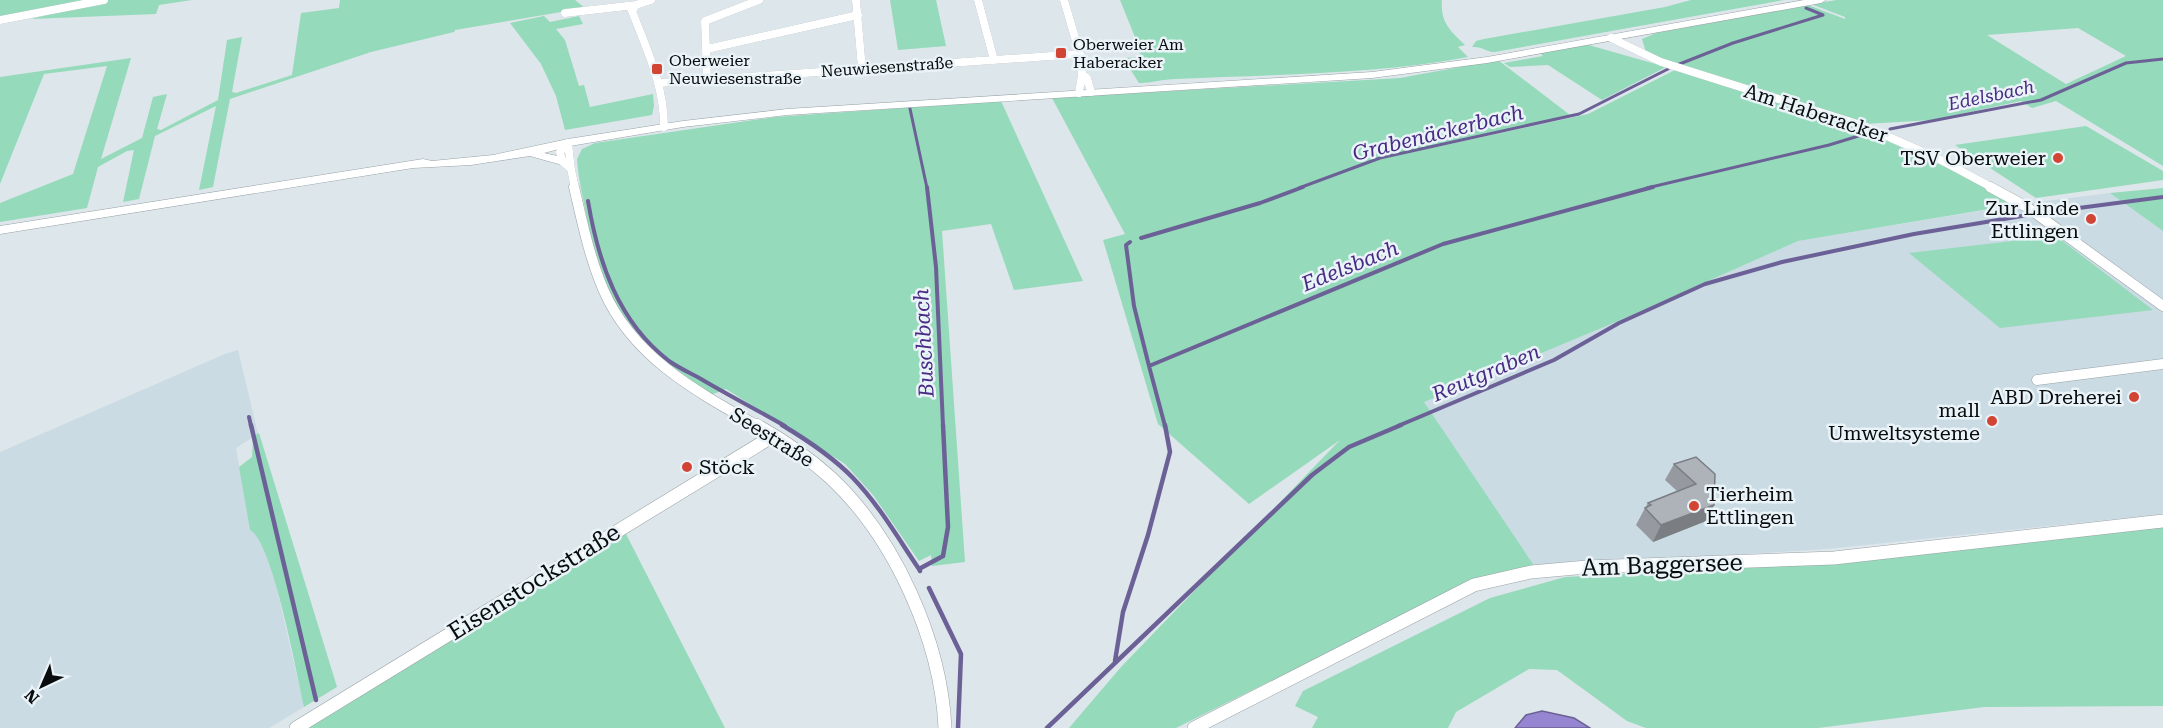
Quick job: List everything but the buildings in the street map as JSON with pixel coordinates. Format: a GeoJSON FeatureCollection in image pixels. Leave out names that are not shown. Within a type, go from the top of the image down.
{"type":"FeatureCollection","features":[{"type":"Feature","properties":{"kind":"main road"},"geometry":{"type":"LineString","coordinates":[[415,165],[511,155],[664,127],[787,112],[1396,73],[1476,62],[1821,0]]}},
{"type":"Feature","properties":{"kind":"main road"},"geometry":{"type":"LineString","coordinates":[[0,230],[550,142],[568,143]]}},
{"type":"Feature","properties":{"kind":"main road"},"geometry":{"type":"LineString","coordinates":[[511,155],[546,156],[566,165]]}},
{"type":"Feature","properties":{"kind":"street"},"geometry":{"type":"LineString","coordinates":[[0,20],[104,0]]}},
{"type":"Feature","properties":{"kind":"street"},"geometry":{"type":"LineString","coordinates":[[565,13],[636,5],[651,0]]}},
{"type":"Feature","properties":{"kind":"street"},"geometry":{"type":"LineString","coordinates":[[707,78],[707,49],[702,26],[705,21],[759,0]]}},
{"type":"Feature","properties":{"kind":"street"},"geometry":{"type":"LineString","coordinates":[[856,0],[862,69]]}},
{"type":"Feature","properties":{"kind":"street"},"geometry":{"type":"LineString","coordinates":[[978,0],[994,60]]}},
{"type":"Feature","properties":{"kind":"street"},"geometry":{"type":"LineString","coordinates":[[1064,0],[1080,54],[1085,92]]}},
{"type":"Feature","properties":{"kind":"street"},"geometry":{"type":"LineString","coordinates":[[636,5],[632,11],[659,83],[664,103],[664,127]]}},
{"type":"Feature","properties":{"kind":"street"},"geometry":{"type":"LineString","coordinates":[[707,49],[858,15]]}},
{"type":"Feature","properties":{"kind":"street","name":"Am Haberacker"},"geometry":{"type":"LineString","coordinates":[[1611,38],[1661,62],[1840,118],[1894,138],[1939,159],[2027,207],[2163,306]]}},
{"type":"Feature","properties":{"kind":"street","name":"Neuwiesenstraße"},"geometry":{"type":"LineString","coordinates":[[659,83],[1080,54]]}},
{"type":"Feature","properties":{"kind":"street","name":"Seestraße"},"geometry":{"type":"LineString","coordinates":[[568,143],[573,152],[566,165],[589,253],[609,302],[624,327],[650,356],[684,383],[807,456],[846,492],[896,568],[927,632],[941,672],[945,728]]}},
{"type":"Feature","properties":{"kind":"street"},"geometry":{"type":"LineString","coordinates":[[2037,380],[2163,364]]}},
{"type":"Feature","properties":{"kind":"street","name":"Eisenstockstraße"},"geometry":{"type":"LineString","coordinates":[[296,728],[773,436]]}},
{"type":"Feature","properties":{"kind":"street","name":"Am Baggersee"},"geometry":{"type":"LineString","coordinates":[[1194,728],[1474,585],[1531,572],[1587,567],[1834,558],[2163,521]]}},
{"type":"Feature","properties":{"kind":"shaded area"},"geometry":{"type":"Polygon","coordinates":[[[2110,193],[2163,231],[2163,514],[1827,549],[1535,567],[1423,402],[1616,322],[1798,241],[2029,203],[2110,193]]]}},
{"type":"Feature","properties":{"kind":"shaded area"},"geometry":{"type":"Polygon","coordinates":[[[238,350],[258,434],[236,448],[250,529],[256,532],[271,563],[304,707],[269,728],[0,728],[0,452],[238,350]]]}},
{"type":"Feature","properties":{"kind":"shaded area"},"geometry":{"type":"Polygon","coordinates":[[[1542,711],[1574,718],[1590,728],[1515,728],[1526,715],[1542,711]]]}},
{"type":"Feature","properties":{"kind":"green space"},"geometry":{"type":"Polygon","coordinates":[[[0,0],[99,0],[0,19],[0,0]]]}},
{"type":"Feature","properties":{"kind":"green space"},"geometry":{"type":"Polygon","coordinates":[[[107,0],[192,0],[159,5],[156,14],[31,19],[107,0]]]}},
{"type":"Feature","properties":{"kind":"green space"},"geometry":{"type":"Polygon","coordinates":[[[340,0],[575,0],[585,8],[455,30],[371,52],[230,99],[213,187],[199,190],[216,106],[155,136],[139,199],[123,202],[134,150],[127,151],[98,167],[87,208],[0,222],[0,203],[73,174],[107,66],[44,74],[0,184],[0,77],[131,58],[101,159],[142,138],[153,97],[167,94],[157,129],[161,130],[218,100],[227,40],[242,37],[232,92],[236,93],[292,75],[301,13],[339,8],[340,0]]]}},
{"type":"Feature","properties":{"kind":"green space"},"geometry":{"type":"Polygon","coordinates":[[[890,0],[936,0],[946,46],[898,50],[890,0]]]}},
{"type":"Feature","properties":{"kind":"green space"},"geometry":{"type":"Polygon","coordinates":[[[1120,0],[1442,0],[1444,20],[1465,45],[1458,47],[1468,57],[1359,71],[1171,79],[1139,83],[1124,58],[1138,57],[1141,52],[1120,0]]]}},
{"type":"Feature","properties":{"kind":"green space"},"geometry":{"type":"Polygon","coordinates":[[[1691,0],[1784,0],[1495,52],[1472,47],[1476,41],[1484,39],[1665,7],[1691,0]]]}},
{"type":"Feature","properties":{"kind":"green space"},"geometry":{"type":"Polygon","coordinates":[[[1837,0],[2163,0],[2163,166],[2056,101],[2032,108],[2021,101],[1933,120],[1864,124],[1664,61],[1646,52],[1642,39],[1656,33],[1808,5],[1845,19],[1845,17],[1811,4],[1837,0]],[[2078,28],[1987,35],[2066,84],[2126,56],[2078,28]]]}},
{"type":"Feature","properties":{"kind":"green space"},"geometry":{"type":"Polygon","coordinates":[[[544,16],[550,22],[579,16],[583,24],[556,29],[565,40],[579,86],[584,85],[590,107],[653,94],[652,115],[565,130],[556,96],[541,64],[510,23],[544,16]]]}},
{"type":"Feature","properties":{"kind":"green space"},"geometry":{"type":"Polygon","coordinates":[[[1585,44],[1666,67],[1602,100],[1548,65],[1510,67],[1504,63],[1543,56],[1540,53],[1585,44]]]}},
{"type":"Feature","properties":{"kind":"green space"},"geometry":{"type":"Polygon","coordinates":[[[1498,60],[1570,115],[1427,149],[1588,114],[1675,70],[1851,125],[1941,165],[2019,204],[1798,241],[1616,322],[1424,402],[1535,567],[1476,579],[1176,728],[1069,728],[1121,667],[1340,440],[1249,504],[1158,424],[1103,240],[1125,234],[1052,98],[1400,78],[1498,60]]]}},
{"type":"Feature","properties":{"kind":"green space"},"geometry":{"type":"Polygon","coordinates":[[[1001,101],[1083,281],[1014,290],[991,224],[942,231],[965,562],[932,566],[931,555],[919,561],[873,495],[845,464],[726,389],[711,395],[672,367],[638,334],[610,295],[600,273],[591,246],[577,159],[582,149],[595,143],[775,117],[1001,101]]]}},
{"type":"Feature","properties":{"kind":"green space","name":"TSV Oberweier"},"geometry":{"type":"Polygon","coordinates":[[[2086,126],[2163,171],[2163,180],[2036,198],[1955,145],[2086,126]]]}},
{"type":"Feature","properties":{"kind":"green space"},"geometry":{"type":"Polygon","coordinates":[[[2163,188],[2163,231],[2110,193],[2163,188]]]}},
{"type":"Feature","properties":{"kind":"green space"},"geometry":{"type":"Polygon","coordinates":[[[2056,236],[2153,310],[2000,328],[1909,253],[2056,236]]]}},
{"type":"Feature","properties":{"kind":"green space"},"geometry":{"type":"Polygon","coordinates":[[[259,433],[337,687],[304,707],[275,583],[259,540],[250,530],[239,467],[252,457],[253,437],[259,433]]]}},
{"type":"Feature","properties":{"kind":"green space"},"geometry":{"type":"Polygon","coordinates":[[[2163,527],[2163,706],[1984,707],[1818,728],[1646,728],[1627,721],[1557,670],[1529,669],[1456,712],[1448,728],[1312,728],[1318,717],[1295,706],[1303,691],[1490,598],[1565,577],[1840,563],[2163,527]]]}},
{"type":"Feature","properties":{"kind":"green space"},"geometry":{"type":"Polygon","coordinates":[[[626,534],[725,728],[308,728],[343,707],[626,534]]]}},
{"type":"Feature","properties":{"kind":"waterway","name":"Grabenäckerbach"},"geometry":{"type":"LineString","coordinates":[[1677,65],[1733,43],[1823,15],[1806,8]]}},
{"type":"Feature","properties":{"kind":"waterway","name":"Edelsbach"},"geometry":{"type":"LineString","coordinates":[[1890,129],[2041,100],[2126,63],[2163,59]]}},
{"type":"Feature","properties":{"kind":"waterway","name":"Grabenäckerbach"},"geometry":{"type":"LineString","coordinates":[[1299,188],[1380,158],[1579,114],[1668,69]]}},
{"type":"Feature","properties":{"kind":"waterway","name":"Buschbach"},"geometry":{"type":"LineString","coordinates":[[909,104],[927,188]]}},
{"type":"Feature","properties":{"kind":"waterway","name":"Edelsbach"},"geometry":{"type":"LineString","coordinates":[[1647,188],[1829,145],[1865,134]]}},
{"type":"Feature","properties":{"kind":"waterway","name":"Buschbach"},"geometry":{"type":"LineString","coordinates":[[927,187],[936,267],[943,426]]}},
{"type":"Feature","properties":{"kind":"waterway","name":"Grabenäckerbach"},"geometry":{"type":"LineString","coordinates":[[1141,238],[1260,203],[1303,187]]}},
{"type":"Feature","properties":{"kind":"waterway","name":"Edelsbach"},"geometry":{"type":"LineString","coordinates":[[1149,366],[1443,244],[1653,187]]}},
{"type":"Feature","properties":{"kind":"waterway","name":"Reutgraben"},"geometry":{"type":"LineString","coordinates":[[2048,212],[2163,197]]}},
{"type":"Feature","properties":{"kind":"waterway"},"geometry":{"type":"LineString","coordinates":[[588,201],[605,268],[613,289],[636,328],[669,361],[785,426]]}},
{"type":"Feature","properties":{"kind":"waterway","name":"Reutgraben"},"geometry":{"type":"LineString","coordinates":[[1398,426],[1554,360],[1619,323],[1705,284],[1782,262],[1914,234],[2028,215]]}},
{"type":"Feature","properties":{"kind":"waterway","name":"Grabenäckerbach"},"geometry":{"type":"LineString","coordinates":[[1130,242],[1126,245],[1134,306],[1149,366]]}},
{"type":"Feature","properties":{"kind":"waterway","name":"Edelsbach"},"geometry":{"type":"LineString","coordinates":[[1149,366],[1165,426]]}},
{"type":"Feature","properties":{"kind":"waterway"},"geometry":{"type":"LineString","coordinates":[[249,417],[251,426]]}},
{"type":"Feature","properties":{"kind":"waterway"},"geometry":{"type":"LineString","coordinates":[[251,425],[316,700]]}},
{"type":"Feature","properties":{"kind":"waterway"},"geometry":{"type":"LineString","coordinates":[[782,425],[819,449],[853,478],[880,510],[919,569]]}},
{"type":"Feature","properties":{"kind":"waterway","name":"Buschbach"},"geometry":{"type":"LineString","coordinates":[[919,569],[943,556],[948,527],[943,425]]}},
{"type":"Feature","properties":{"kind":"waterway","name":"Edelsbach"},"geometry":{"type":"LineString","coordinates":[[1115,661],[1123,612],[1148,535],[1170,452],[1165,425]]}},
{"type":"Feature","properties":{"kind":"waterway","name":"Reutgraben"},"geometry":{"type":"LineString","coordinates":[[1047,728],[1312,475],[1349,447],[1401,425]]}},
{"type":"Feature","properties":{"kind":"waterway","name":"Buschbach"},"geometry":{"type":"LineString","coordinates":[[929,588],[961,654],[958,728]]}},
{"type":"Feature","properties":{"kind":"place","name":"Oberweier Am Haberacker"},"geometry":{"type":"Point","coordinates":[1061,53]}},
{"type":"Feature","properties":{"kind":"place","name":"Oberweier Neuwiesenstraße"},"geometry":{"type":"Point","coordinates":[657,69]}},
{"type":"Feature","properties":{"kind":"place","name":"TSV Oberweier"},"geometry":{"type":"Point","coordinates":[2058,158]}},
{"type":"Feature","properties":{"kind":"place","name":"Zur Linde Ettlingen"},"geometry":{"type":"Point","coordinates":[2091,219]}},
{"type":"Feature","properties":{"kind":"place","name":"ABD Dreherei"},"geometry":{"type":"Point","coordinates":[2134,397]}},
{"type":"Feature","properties":{"kind":"place","name":"mall Umweltsysteme"},"geometry":{"type":"Point","coordinates":[1992,421]}},
{"type":"Feature","properties":{"kind":"place","name":"Stöck"},"geometry":{"type":"Point","coordinates":[687,467]}},
{"type":"Feature","properties":{"kind":"place","name":"Tierheim Ettlingen"},"geometry":{"type":"Point","coordinates":[1694,506]}}]}
